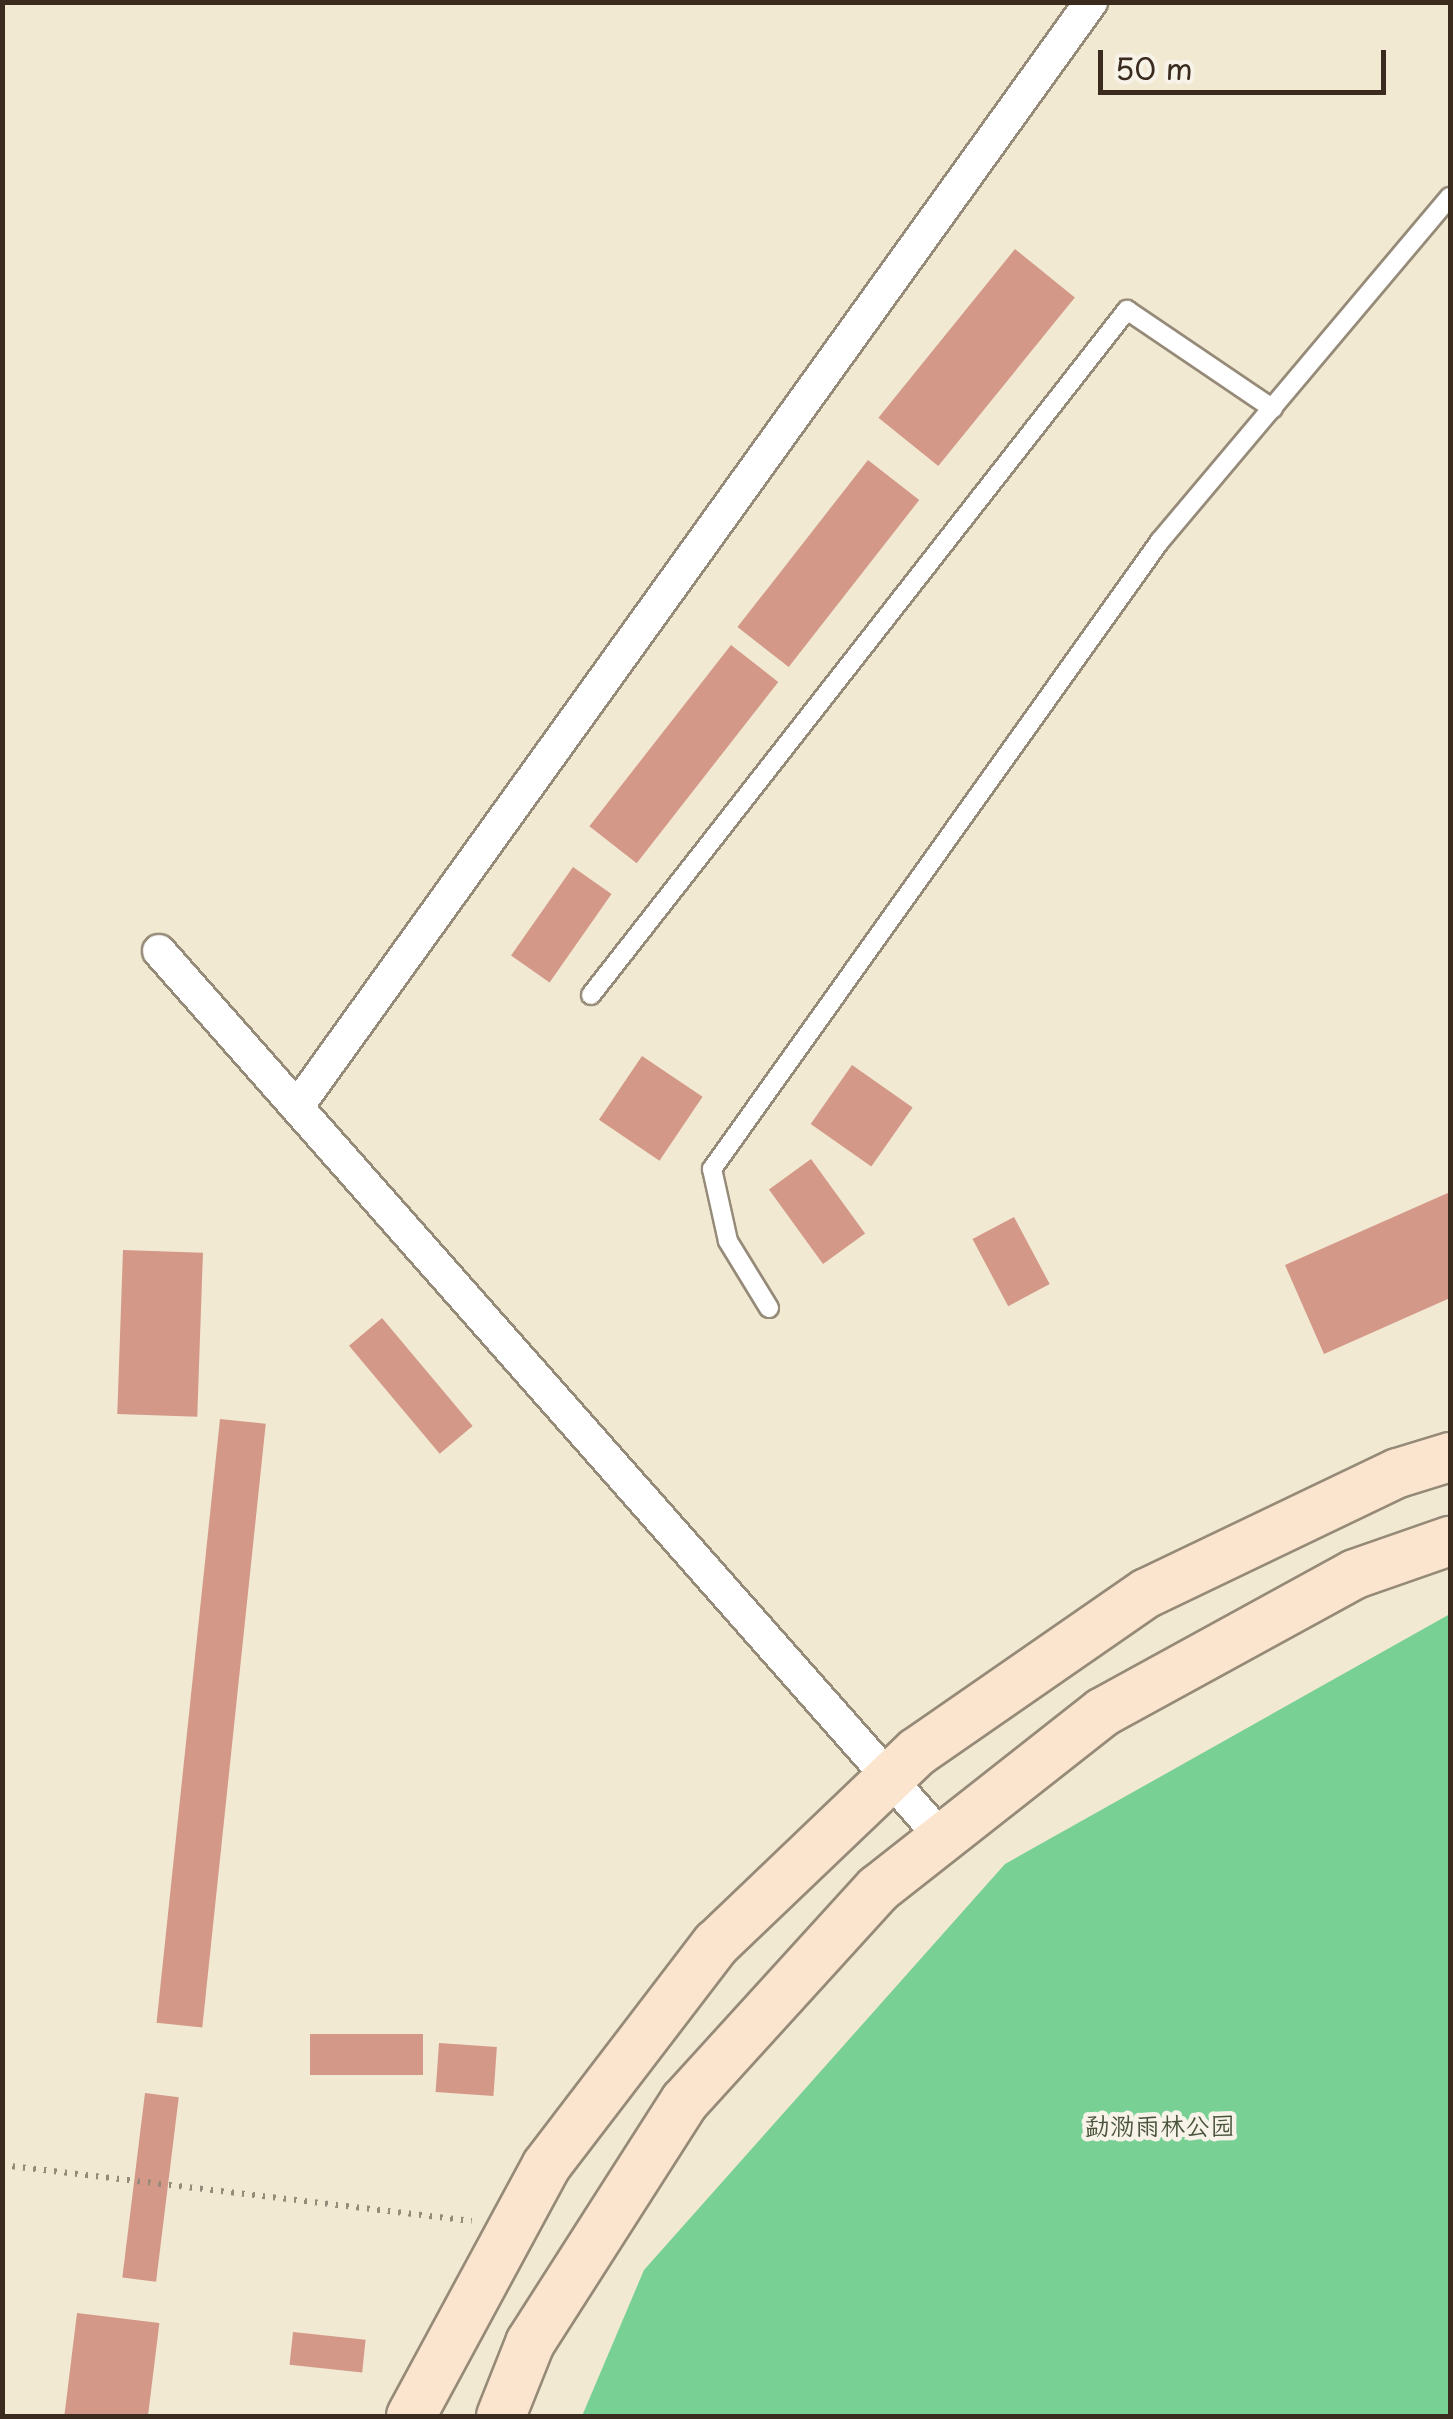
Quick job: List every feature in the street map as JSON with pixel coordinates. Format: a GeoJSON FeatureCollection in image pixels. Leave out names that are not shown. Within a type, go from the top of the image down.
{"type":"FeatureCollection","features":[{"type":"Feature","properties":{"kind":"main road"},"geometry":{"type":"LineString","coordinates":[[411,2416],[546,2166],[716,1944],[917,1752],[1147,1593],[1398,1473],[1450,1457]]}},
{"type":"Feature","properties":{"kind":"main road"},"geometry":{"type":"LineString","coordinates":[[501,2416],[530,2343],[685,2101],[878,1889],[1103,1712],[1354,1574],[1450,1541]]}},
{"type":"Feature","properties":{"kind":"street"},"geometry":{"type":"LineString","coordinates":[[297,1107],[1091,2]]}},
{"type":"Feature","properties":{"kind":"street"},"geometry":{"type":"LineString","coordinates":[[159,952],[942,1838]]}},
{"type":"Feature","properties":{"kind":"lane"},"geometry":{"type":"LineString","coordinates":[[769,1308],[728,1241],[712,1169],[1160,541],[1450,197]]}},
{"type":"Feature","properties":{"kind":"lane"},"geometry":{"type":"LineString","coordinates":[[592,995],[1127,310],[1272,408]]}},
{"type":"Feature","properties":{"kind":"path"},"geometry":{"type":"LineString","coordinates":[[2,2165],[513,2226]]}},
{"type":"Feature","properties":{"kind":"green space","name":"勐泐雨林公园"},"geometry":{"type":"Polygon","coordinates":[[[1450,1614],[1450,2416],[582,2416],[644,2270],[1005,1864],[1450,1614]]]}},
{"type":"Feature","properties":{"kind":"building"},"geometry":{"type":"Polygon","coordinates":[[[1015,249],[1075,297],[938,466],[878,418],[1015,249]]]}},
{"type":"Feature","properties":{"kind":"building"},"geometry":{"type":"Polygon","coordinates":[[[868,460],[919,500],[789,667],[737,627],[868,460]]]}},
{"type":"Feature","properties":{"kind":"building"},"geometry":{"type":"Polygon","coordinates":[[[731,645],[778,682],[637,863],[589,826],[731,645]]]}},
{"type":"Feature","properties":{"kind":"building"},"geometry":{"type":"Polygon","coordinates":[[[573,867],[612,894],[550,982],[511,955],[573,867]]]}},
{"type":"Feature","properties":{"kind":"building"},"geometry":{"type":"Polygon","coordinates":[[[642,1056],[703,1097],[659,1161],[599,1120],[642,1056]]]}},
{"type":"Feature","properties":{"kind":"building"},"geometry":{"type":"Polygon","coordinates":[[[852,1065],[913,1107],[871,1166],[811,1124],[852,1065]]]}},
{"type":"Feature","properties":{"kind":"building"},"geometry":{"type":"Polygon","coordinates":[[[811,1159],[865,1233],[823,1264],[769,1190],[811,1159]]]}},
{"type":"Feature","properties":{"kind":"building"},"geometry":{"type":"Polygon","coordinates":[[[1450,1192],[1450,1298],[1324,1354],[1285,1265],[1450,1192]]]}},
{"type":"Feature","properties":{"kind":"building"},"geometry":{"type":"Polygon","coordinates":[[[1014,1217],[1050,1284],[1008,1306],[973,1239],[1014,1217]]]}},
{"type":"Feature","properties":{"kind":"building"},"geometry":{"type":"Polygon","coordinates":[[[123,1250],[203,1253],[197,1417],[117,1414],[123,1250]]]}},
{"type":"Feature","properties":{"kind":"building"},"geometry":{"type":"Polygon","coordinates":[[[382,1318],[473,1426],[440,1454],[349,1346],[382,1318]]]}},
{"type":"Feature","properties":{"kind":"building"},"geometry":{"type":"Polygon","coordinates":[[[220,1419],[266,1424],[202,2027],[157,2023],[220,1419]]]}},
{"type":"Feature","properties":{"kind":"building"},"geometry":{"type":"Polygon","coordinates":[[[310,2034],[423,2034],[423,2075],[310,2075],[310,2034]]]}},
{"type":"Feature","properties":{"kind":"building"},"geometry":{"type":"Polygon","coordinates":[[[439,2043],[497,2047],[493,2096],[436,2092],[439,2043]]]}},
{"type":"Feature","properties":{"kind":"building"},"geometry":{"type":"Polygon","coordinates":[[[145,2093],[179,2097],[156,2282],[122,2278],[145,2093]]]}},
{"type":"Feature","properties":{"kind":"building"},"geometry":{"type":"Polygon","coordinates":[[[77,2313],[159,2323],[148,2416],[64,2416],[77,2313]]]}},
{"type":"Feature","properties":{"kind":"building"},"geometry":{"type":"Polygon","coordinates":[[[293,2332],[366,2340],[362,2372],[290,2365],[293,2332]]]}}]}
